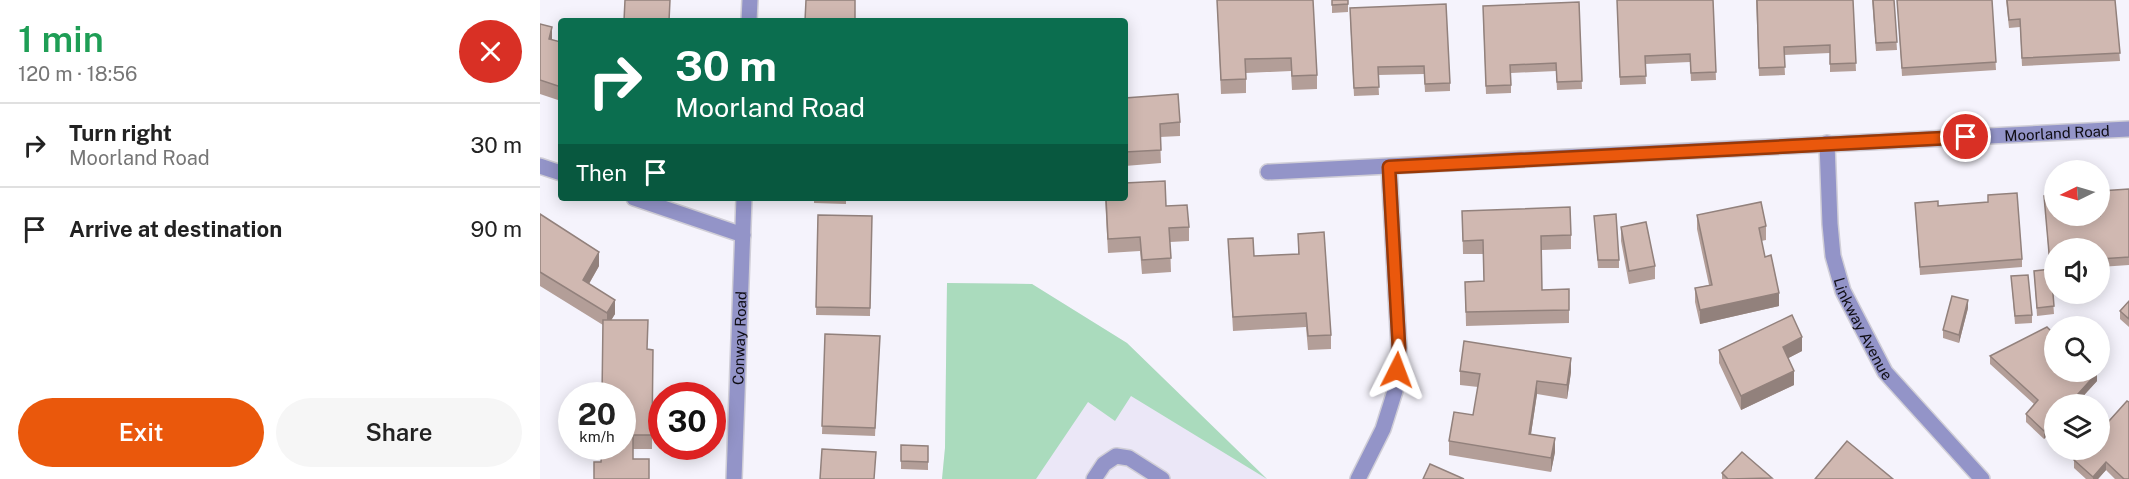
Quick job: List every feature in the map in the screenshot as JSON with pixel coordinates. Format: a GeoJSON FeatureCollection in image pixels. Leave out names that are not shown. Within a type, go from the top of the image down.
{"type":"FeatureCollection","features":[{"type":"Feature","properties":{"kind":"street"},"geometry":{"type":"LineString","coordinates":[[749,18],[750,0]]}},
{"type":"Feature","properties":{"kind":"street","name":"Moorland Road"},"geometry":{"type":"LineString","coordinates":[[1268,172],[2129,129]]}},
{"type":"Feature","properties":{"kind":"street","name":"Linkway Avenue"},"geometry":{"type":"LineString","coordinates":[[1827,143],[1833,256],[1843,291],[1885,372],[1982,479]]}},
{"type":"Feature","properties":{"kind":"street"},"geometry":{"type":"LineString","coordinates":[[540,166],[558,172]]}},
{"type":"Feature","properties":{"kind":"street"},"geometry":{"type":"LineString","coordinates":[[1358,479],[1383,429],[1395,391],[1399,348],[1389,167]]}},
{"type":"Feature","properties":{"kind":"street"},"geometry":{"type":"LineString","coordinates":[[643,201],[743,235]]}},
{"type":"Feature","properties":{"kind":"street","name":"Conway Road"},"geometry":{"type":"LineString","coordinates":[[734,479],[744,201]]}},
{"type":"Feature","properties":{"kind":"street"},"geometry":{"type":"LineString","coordinates":[[1094,479],[1104,464],[1116,456],[1129,458],[1162,479]]}},
{"type":"Feature","properties":{"kind":"shaded area"},"geometry":{"type":"Polygon","coordinates":[[[947,283],[1032,284],[1127,343],[1267,479],[942,479],[945,448],[947,283]]]}},
{"type":"Feature","properties":{"kind":"green space"},"geometry":{"type":"Polygon","coordinates":[[[947,283],[1032,284],[1127,343],[1267,479],[1131,396],[1115,421],[1088,402],[1036,479],[942,479],[945,448],[947,283]]]}},
{"type":"Feature","properties":{"kind":"building"},"geometry":{"type":"Polygon","coordinates":[[[625,0],[670,0],[669,18],[624,18],[625,0]]]}},
{"type":"Feature","properties":{"kind":"building"},"geometry":{"type":"Polygon","coordinates":[[[806,0],[855,0],[855,18],[805,18],[806,0]]]}},
{"type":"Feature","properties":{"kind":"building"},"geometry":{"type":"Polygon","coordinates":[[[1217,0],[1313,0],[1317,75],[1292,76],[1291,58],[1245,59],[1246,79],[1221,80],[1217,0]]]}},
{"type":"Feature","properties":{"kind":"building"},"geometry":{"type":"Polygon","coordinates":[[[1332,0],[1348,0],[1348,4],[1332,5],[1332,0]]]}},
{"type":"Feature","properties":{"kind":"building"},"geometry":{"type":"Polygon","coordinates":[[[1617,0],[1713,0],[1716,72],[1691,73],[1690,54],[1645,56],[1646,76],[1620,77],[1617,0]]]}},
{"type":"Feature","properties":{"kind":"building"},"geometry":{"type":"Polygon","coordinates":[[[1757,0],[1853,0],[1856,63],[1830,64],[1830,45],[1784,47],[1785,67],[1759,68],[1757,0]]]}},
{"type":"Feature","properties":{"kind":"building"},"geometry":{"type":"Polygon","coordinates":[[[1873,0],[1894,0],[1897,42],[1876,43],[1873,0]]]}},
{"type":"Feature","properties":{"kind":"building"},"geometry":{"type":"Polygon","coordinates":[[[1897,0],[1992,0],[1996,62],[1902,68],[1897,0]]]}},
{"type":"Feature","properties":{"kind":"building"},"geometry":{"type":"Polygon","coordinates":[[[2007,0],[2115,0],[2120,53],[2022,58],[2020,19],[2009,20],[2007,0]]]}},
{"type":"Feature","properties":{"kind":"building"},"geometry":{"type":"Polygon","coordinates":[[[1579,2],[1582,81],[1557,82],[1556,63],[1510,65],[1511,85],[1486,86],[1483,6],[1579,2]]]}},
{"type":"Feature","properties":{"kind":"building"},"geometry":{"type":"Polygon","coordinates":[[[1446,4],[1450,83],[1425,84],[1424,66],[1378,67],[1379,87],[1354,88],[1350,8],[1446,4]]]}},
{"type":"Feature","properties":{"kind":"building"},"geometry":{"type":"Polygon","coordinates":[[[540,24],[552,27],[549,39],[558,41],[558,86],[540,80],[540,24]]]}},
{"type":"Feature","properties":{"kind":"building"},"geometry":{"type":"Polygon","coordinates":[[[1178,94],[1180,122],[1160,124],[1161,150],[1128,152],[1128,98],[1178,94]]]}},
{"type":"Feature","properties":{"kind":"building"},"geometry":{"type":"Polygon","coordinates":[[[1165,181],[1166,206],[1187,205],[1189,227],[1169,228],[1171,258],[1142,260],[1140,237],[1108,239],[1106,201],[1128,201],[1128,183],[1165,181]]]}},
{"type":"Feature","properties":{"kind":"building"},"geometry":{"type":"Polygon","coordinates":[[[2129,189],[2129,257],[2110,258],[2110,238],[2048,238],[2047,226],[2110,226],[2110,190],[2129,189]]]}},
{"type":"Feature","properties":{"kind":"building"},"geometry":{"type":"Polygon","coordinates":[[[2017,193],[2022,259],[1920,267],[1915,203],[1938,201],[1938,206],[1988,202],[1988,195],[2017,193]]]}},
{"type":"Feature","properties":{"kind":"building"},"geometry":{"type":"Polygon","coordinates":[[[1761,202],[1766,226],[1759,228],[1765,257],[1771,255],[1779,293],[1700,310],[1695,288],[1712,285],[1697,215],[1761,202]]]}},
{"type":"Feature","properties":{"kind":"building"},"geometry":{"type":"Polygon","coordinates":[[[1570,207],[1571,235],[1541,236],[1542,290],[1569,289],[1569,310],[1466,312],[1465,282],[1484,281],[1483,240],[1463,241],[1462,211],[1570,207]]]}},
{"type":"Feature","properties":{"kind":"building"},"geometry":{"type":"Polygon","coordinates":[[[540,214],[599,252],[583,280],[615,300],[607,313],[540,272],[540,214]]]}},
{"type":"Feature","properties":{"kind":"building"},"geometry":{"type":"Polygon","coordinates":[[[1616,214],[1619,260],[1598,260],[1594,216],[1616,214]]]}},
{"type":"Feature","properties":{"kind":"building"},"geometry":{"type":"Polygon","coordinates":[[[818,215],[872,216],[870,308],[816,307],[818,215]]]}},
{"type":"Feature","properties":{"kind":"building"},"geometry":{"type":"Polygon","coordinates":[[[1646,222],[1655,266],[1629,271],[1621,227],[1646,222]]]}},
{"type":"Feature","properties":{"kind":"building"},"geometry":{"type":"Polygon","coordinates":[[[1324,232],[1331,335],[1308,336],[1306,313],[1233,317],[1228,239],[1253,238],[1254,256],[1299,254],[1298,234],[1324,232]]]}},
{"type":"Feature","properties":{"kind":"building"},"geometry":{"type":"Polygon","coordinates":[[[2044,270],[2044,304],[2054,304],[2054,306],[2037,308],[2034,271],[2044,270]]]}},
{"type":"Feature","properties":{"kind":"building"},"geometry":{"type":"Polygon","coordinates":[[[2028,275],[2032,315],[2015,316],[2011,276],[2028,275]]]}},
{"type":"Feature","properties":{"kind":"building"},"geometry":{"type":"Polygon","coordinates":[[[1952,296],[1968,300],[1959,335],[1943,330],[1952,296]]]}},
{"type":"Feature","properties":{"kind":"building"},"geometry":{"type":"Polygon","coordinates":[[[2129,301],[2129,319],[2120,311],[2129,301]]]}},
{"type":"Feature","properties":{"kind":"building"},"geometry":{"type":"Polygon","coordinates":[[[1792,315],[1802,337],[1783,347],[1794,371],[1741,396],[1719,350],[1792,315]]]}},
{"type":"Feature","properties":{"kind":"building"},"geometry":{"type":"Polygon","coordinates":[[[603,320],[648,320],[647,349],[653,350],[653,382],[648,382],[648,435],[636,435],[636,382],[602,382],[603,320]]]}},
{"type":"Feature","properties":{"kind":"building"},"geometry":{"type":"Polygon","coordinates":[[[2044,329],[2044,382],[2089,382],[2078,394],[2044,394],[2044,431],[2026,414],[2038,400],[1990,356],[2044,329]]]}},
{"type":"Feature","properties":{"kind":"building"},"geometry":{"type":"Polygon","coordinates":[[[825,334],[880,336],[875,428],[822,426],[825,334]]]}},
{"type":"Feature","properties":{"kind":"building"},"geometry":{"type":"Polygon","coordinates":[[[1464,341],[1571,358],[1567,385],[1537,381],[1529,434],[1555,438],[1551,458],[1449,441],[1454,412],[1473,415],[1480,374],[1460,371],[1464,341]]]}},
{"type":"Feature","properties":{"kind":"building"},"geometry":{"type":"Polygon","coordinates":[[[2127,401],[2129,402],[2129,479],[2124,479],[2106,462],[2093,477],[2074,460],[2110,460],[2110,420],[2127,401]]]}},
{"type":"Feature","properties":{"kind":"building"},"geometry":{"type":"Polygon","coordinates":[[[1847,441],[1893,479],[1815,479],[1847,441]]]}},
{"type":"Feature","properties":{"kind":"building"},"geometry":{"type":"Polygon","coordinates":[[[901,445],[928,446],[928,462],[901,461],[901,445]]]}},
{"type":"Feature","properties":{"kind":"building"},"geometry":{"type":"Polygon","coordinates":[[[822,449],[876,452],[874,479],[820,479],[822,449]]]}},
{"type":"Feature","properties":{"kind":"building"},"geometry":{"type":"Polygon","coordinates":[[[1742,452],[1772,478],[1728,479],[1722,473],[1742,452]]]}},
{"type":"Feature","properties":{"kind":"building"},"geometry":{"type":"Polygon","coordinates":[[[648,459],[649,479],[594,479],[594,462],[601,462],[601,460],[648,459]]]}},
{"type":"Feature","properties":{"kind":"building"},"geometry":{"type":"Polygon","coordinates":[[[1430,464],[1464,479],[1423,479],[1430,464]]]}},
{"type":"Feature","properties":{"kind":"route"},"geometry":{"type":"LineString","coordinates":[[1397,370],[1399,348],[1389,167],[1966,137]]}}]}
